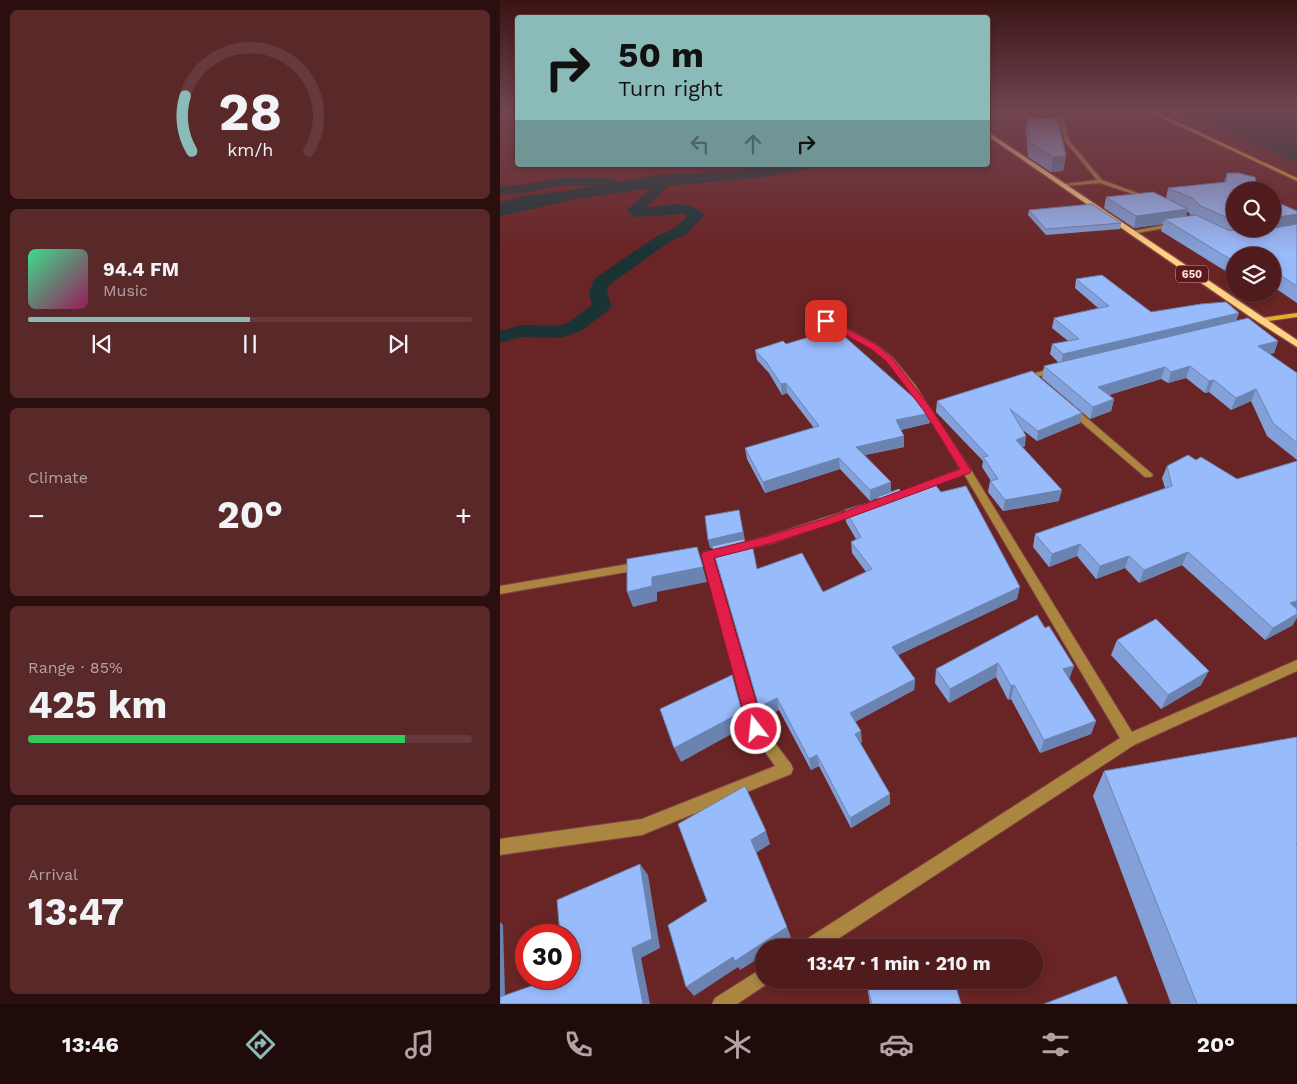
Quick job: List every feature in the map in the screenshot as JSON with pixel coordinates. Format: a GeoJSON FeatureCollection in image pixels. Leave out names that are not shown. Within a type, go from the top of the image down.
{"type":"FeatureCollection","features":[{"type":"Feature","properties":{"kind":"main road","name":"650"},"geometry":{"type":"LineString","coordinates":[[1026,159],[1297,344]]}},
{"type":"Feature","properties":{"kind":"main road"},"geometry":{"type":"LineString","coordinates":[[1252,159],[1297,180]]}},
{"type":"Feature","properties":{"kind":"main road"},"geometry":{"type":"LineString","coordinates":[[1260,320],[1297,315]]}},
{"type":"Feature","properties":{"kind":"street"},"geometry":{"type":"LineString","coordinates":[[1082,159],[1100,181]]}},
{"type":"Feature","properties":{"kind":"street"},"geometry":{"type":"LineString","coordinates":[[1065,184],[1100,181],[1154,201]]}},
{"type":"Feature","properties":{"kind":"street"},"geometry":{"type":"LineString","coordinates":[[1131,232],[1185,224]]}},
{"type":"Feature","properties":{"kind":"street"},"geometry":{"type":"LineString","coordinates":[[1251,323],[1260,320]]}},
{"type":"Feature","properties":{"kind":"street"},"geometry":{"type":"LineString","coordinates":[[826,321],[874,347],[889,359],[932,408],[966,470],[1129,740]]}},
{"type":"Feature","properties":{"kind":"street"},"geometry":{"type":"LineString","coordinates":[[1011,383],[1036,379],[1061,369]]}},
{"type":"Feature","properties":{"kind":"street"},"geometry":{"type":"LineString","coordinates":[[1065,404],[1148,475]]}},
{"type":"Feature","properties":{"kind":"street"},"geometry":{"type":"LineString","coordinates":[[911,491],[966,470]]}},
{"type":"Feature","properties":{"kind":"street"},"geometry":{"type":"LineString","coordinates":[[500,847],[642,827],[786,769],[756,729],[711,554],[769,540],[865,508]]}},
{"type":"Feature","properties":{"kind":"street"},"geometry":{"type":"LineString","coordinates":[[500,590],[648,565]]}},
{"type":"Feature","properties":{"kind":"street"},"geometry":{"type":"LineString","coordinates":[[822,939],[1129,740],[1297,665]]}},
{"type":"Feature","properties":{"kind":"street"},"geometry":{"type":"LineString","coordinates":[[721,1004],[755,982]]}},
{"type":"Feature","properties":{"kind":"water"},"geometry":{"type":"Polygon","coordinates":[[[1288,159],[1297,159],[1297,163],[1288,159]]]}},
{"type":"Feature","properties":{"kind":"water"},"geometry":{"type":"Polygon","coordinates":[[[758,167],[815,167],[758,178],[666,186],[576,199],[500,216],[500,203],[522,196],[571,190],[657,175],[731,171],[758,167]]]}},
{"type":"Feature","properties":{"kind":"building"},"geometry":{"type":"Polygon","coordinates":[[[1227,173],[1238,173],[1255,177],[1256,182],[1226,182],[1227,173]]]}},
{"type":"Feature","properties":{"kind":"building"},"geometry":{"type":"Polygon","coordinates":[[[1226,182],[1226,217],[1201,206],[1192,198],[1168,188],[1226,182]]]}},
{"type":"Feature","properties":{"kind":"building"},"geometry":{"type":"Polygon","coordinates":[[[1153,192],[1188,209],[1136,216],[1106,197],[1153,192]]]}},
{"type":"Feature","properties":{"kind":"building"},"geometry":{"type":"Polygon","coordinates":[[[1092,204],[1121,223],[1046,229],[1029,210],[1092,204]]]}},
{"type":"Feature","properties":{"kind":"building"},"geometry":{"type":"Polygon","coordinates":[[[1281,204],[1297,211],[1297,214],[1281,217],[1281,204]]]}},
{"type":"Feature","properties":{"kind":"building"},"geometry":{"type":"Polygon","coordinates":[[[1196,215],[1226,229],[1226,237],[1281,237],[1281,227],[1297,224],[1297,286],[1281,276],[1281,247],[1226,247],[1226,257],[1164,219],[1196,215]]]}},
{"type":"Feature","properties":{"kind":"building"},"geometry":{"type":"Polygon","coordinates":[[[1102,275],[1151,312],[1226,302],[1239,313],[1063,354],[1052,344],[1079,339],[1054,318],[1109,306],[1076,279],[1102,275]]]}},
{"type":"Feature","properties":{"kind":"building"},"geometry":{"type":"Polygon","coordinates":[[[1248,318],[1278,341],[1258,346],[1297,373],[1297,443],[1273,423],[1256,389],[1236,398],[1214,380],[1209,381],[1190,366],[1171,372],[1165,367],[1098,387],[1114,399],[1093,407],[1044,366],[1248,318]]]}},
{"type":"Feature","properties":{"kind":"building"},"geometry":{"type":"Polygon","coordinates":[[[836,329],[931,413],[896,420],[904,436],[856,447],[891,482],[870,490],[839,458],[763,482],[745,448],[819,426],[786,383],[781,384],[767,363],[755,350],[783,341],[786,344],[836,329]]]}},
{"type":"Feature","properties":{"kind":"building"},"geometry":{"type":"Polygon","coordinates":[[[1032,371],[1082,413],[1038,431],[1010,409],[1026,436],[1016,440],[1062,490],[1005,500],[990,481],[998,479],[983,457],[988,456],[937,401],[1032,371]]]}},
{"type":"Feature","properties":{"kind":"building"},"geometry":{"type":"Polygon","coordinates":[[[1188,455],[1196,460],[1201,457],[1237,479],[1297,461],[1297,601],[1290,603],[1297,609],[1297,614],[1273,628],[1188,552],[1144,570],[1129,556],[1100,566],[1080,544],[1052,554],[1035,534],[1172,486],[1167,466],[1188,455]]]}},
{"type":"Feature","properties":{"kind":"building"},"geometry":{"type":"Polygon","coordinates":[[[932,481],[941,492],[966,486],[1020,587],[892,647],[915,679],[850,713],[861,731],[855,734],[890,794],[850,818],[817,755],[809,759],[777,698],[759,707],[712,546],[744,539],[745,546],[752,544],[757,569],[802,553],[823,592],[872,569],[851,542],[861,537],[845,510],[880,499],[877,497],[899,489],[901,491],[932,481]]]}},
{"type":"Feature","properties":{"kind":"building"},"geometry":{"type":"Polygon","coordinates":[[[739,510],[743,532],[708,540],[705,516],[739,510]]]}},
{"type":"Feature","properties":{"kind":"building"},"geometry":{"type":"Polygon","coordinates":[[[697,547],[703,567],[652,577],[652,586],[627,592],[627,559],[697,547]]]}},
{"type":"Feature","properties":{"kind":"building"},"geometry":{"type":"Polygon","coordinates":[[[1037,615],[1045,628],[1049,626],[1074,666],[1063,669],[1096,721],[1044,740],[1014,685],[1011,686],[998,663],[950,689],[936,669],[1037,615]]]}},
{"type":"Feature","properties":{"kind":"building"},"geometry":{"type":"Polygon","coordinates":[[[1156,619],[1209,671],[1168,695],[1117,640],[1156,619]]]}},
{"type":"Feature","properties":{"kind":"building"},"geometry":{"type":"Polygon","coordinates":[[[732,675],[742,712],[674,748],[660,709],[732,675]]]}},
{"type":"Feature","properties":{"kind":"building"},"geometry":{"type":"Polygon","coordinates":[[[1297,737],[1297,1004],[1197,1004],[1104,771],[1297,737]]]}},
{"type":"Feature","properties":{"kind":"building"},"geometry":{"type":"Polygon","coordinates":[[[745,786],[766,831],[751,840],[787,927],[769,939],[755,939],[755,948],[735,961],[733,957],[686,987],[668,925],[707,901],[678,824],[745,786]]]}},
{"type":"Feature","properties":{"kind":"building"},"geometry":{"type":"Polygon","coordinates":[[[640,864],[652,939],[632,948],[643,1004],[500,1004],[500,997],[523,989],[580,989],[580,924],[559,924],[557,900],[640,864]]]}},
{"type":"Feature","properties":{"kind":"building"},"geometry":{"type":"Polygon","coordinates":[[[1116,976],[1128,1004],[1044,1004],[1116,976]]]}},
{"type":"Feature","properties":{"kind":"building"},"geometry":{"type":"Polygon","coordinates":[[[868,989],[957,989],[961,1004],[872,1004],[868,989]]]}},
{"type":"Feature","properties":{"kind":"waterway"},"geometry":{"type":"LineString","coordinates":[[500,190],[522,189],[560,182],[611,182]]}},
{"type":"Feature","properties":{"kind":"waterway"},"geometry":{"type":"LineString","coordinates":[[500,337],[521,331],[559,332],[574,327],[602,307],[598,293],[600,283],[663,239],[681,231],[696,215],[686,209],[637,213],[634,210],[660,188]]}},
{"type":"Feature","properties":{"kind":"route"},"geometry":{"type":"LineString","coordinates":[[756,729],[707,555],[769,540],[828,522],[966,470],[928,410],[889,359],[874,347],[826,321]]}}]}
